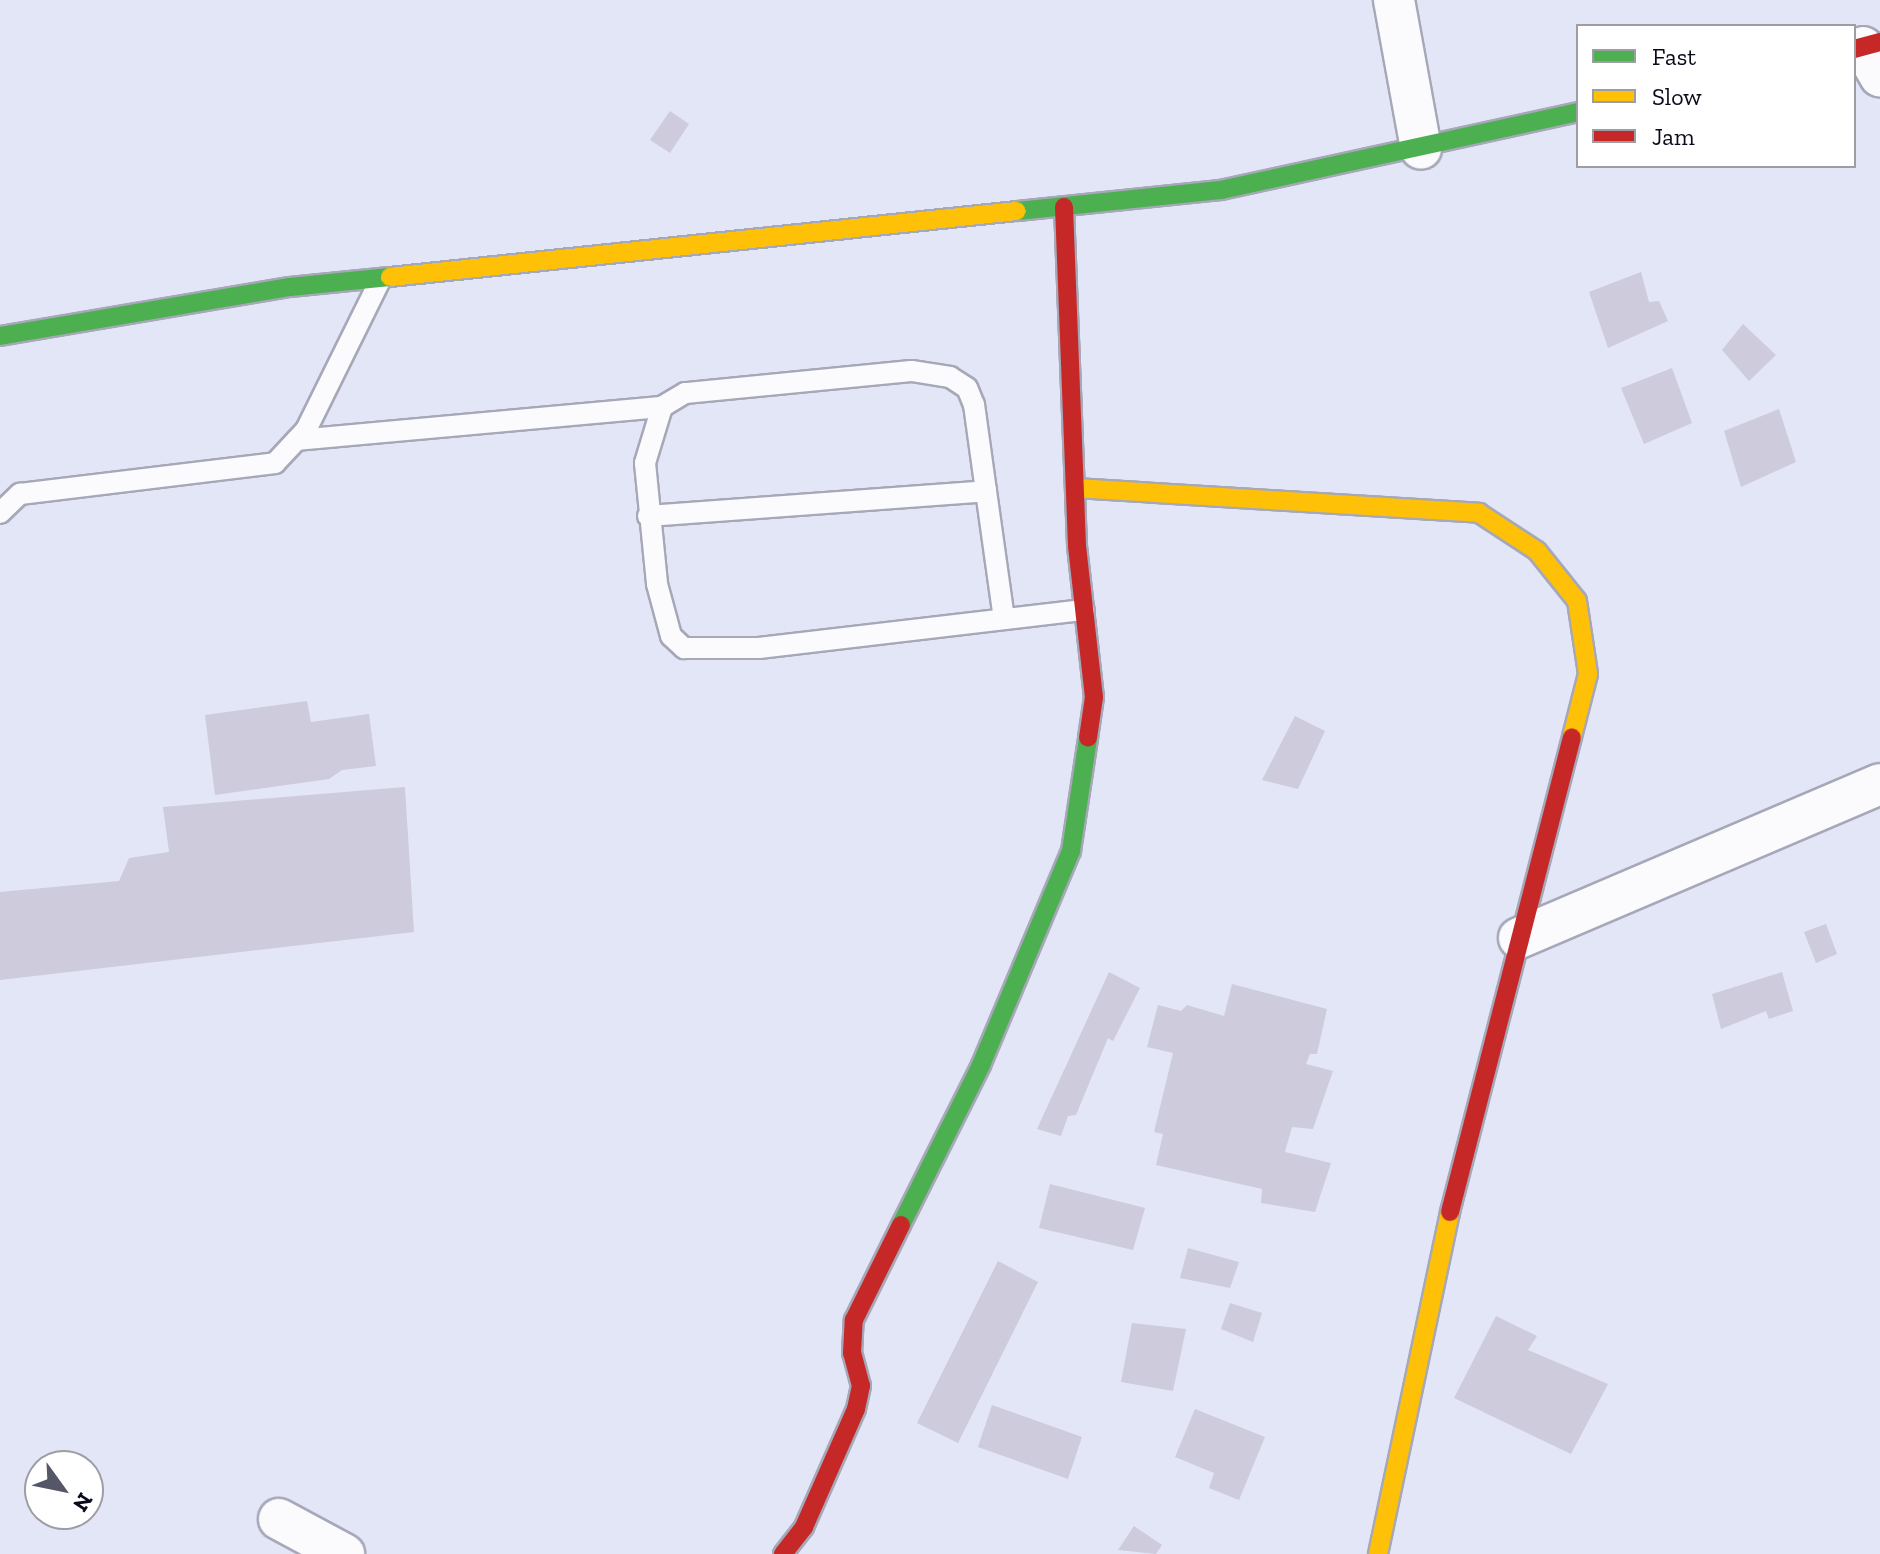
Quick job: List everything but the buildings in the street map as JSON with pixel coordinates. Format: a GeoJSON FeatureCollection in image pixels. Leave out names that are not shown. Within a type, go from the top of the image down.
{"type":"FeatureCollection","features":[{"type":"Feature","properties":{"kind":"street"},"geometry":{"type":"LineString","coordinates":[[1394,0],[1421,149]]}},
{"type":"Feature","properties":{"kind":"street"},"geometry":{"type":"LineString","coordinates":[[0,336],[290,287],[379,282],[1221,190],[1421,149],[1576,112]]}},
{"type":"Feature","properties":{"kind":"street"},"geometry":{"type":"LineString","coordinates":[[783,1554],[804,1527],[856,1409],[861,1386],[852,1353],[854,1320],[981,1065],[1071,851],[1094,697],[1075,488],[1064,207]]}},
{"type":"Feature","properties":{"kind":"street"},"geometry":{"type":"LineString","coordinates":[[1075,488],[1479,513],[1537,551],[1577,601],[1588,674],[1453,1196],[1378,1554]]}},
{"type":"Feature","properties":{"kind":"street"},"geometry":{"type":"LineString","coordinates":[[1519,938],[1880,784]]}},
{"type":"Feature","properties":{"kind":"street"},"geometry":{"type":"LineString","coordinates":[[279,1519],[344,1554]]}},
{"type":"Feature","properties":{"kind":"lane"},"geometry":{"type":"LineString","coordinates":[[0,513],[20,494],[275,463],[297,440],[379,282]]}},
{"type":"Feature","properties":{"kind":"lane"},"geometry":{"type":"LineString","coordinates":[[297,440],[662,407],[685,393],[731,387],[911,371],[950,377],[967,388],[974,405],[1004,619]]}},
{"type":"Feature","properties":{"kind":"lane"},"geometry":{"type":"LineString","coordinates":[[662,407],[645,463],[648,516],[671,636],[684,648],[759,648],[1084,610]]}},
{"type":"Feature","properties":{"kind":"lane"},"geometry":{"type":"LineString","coordinates":[[648,516],[986,491]]}},
{"type":"Feature","properties":{"kind":"traffic: fast"},"geometry":{"type":"LineString","coordinates":[[1017,211],[1221,190],[1576,112]]}},
{"type":"Feature","properties":{"kind":"traffic: fast"},"geometry":{"type":"LineString","coordinates":[[0,336],[290,287],[390,277]]}},
{"type":"Feature","properties":{"kind":"traffic: fast"},"geometry":{"type":"LineString","coordinates":[[901,1225],[981,1065],[1071,851],[1088,738]]}},
{"type":"Feature","properties":{"kind":"traffic: slow"},"geometry":{"type":"LineString","coordinates":[[390,277],[1017,211]]}},
{"type":"Feature","properties":{"kind":"traffic: slow"},"geometry":{"type":"LineString","coordinates":[[1075,488],[1479,513],[1537,551],[1577,601],[1588,674],[1572,737]]}},
{"type":"Feature","properties":{"kind":"traffic: slow"},"geometry":{"type":"LineString","coordinates":[[1378,1554],[1450,1212]]}},
{"type":"Feature","properties":{"kind":"traffic: jam"},"geometry":{"type":"LineString","coordinates":[[1856,48],[1880,42]]}},
{"type":"Feature","properties":{"kind":"traffic: jam"},"geometry":{"type":"LineString","coordinates":[[1064,207],[1077,546],[1094,697],[1088,738]]}},
{"type":"Feature","properties":{"kind":"traffic: jam"},"geometry":{"type":"LineString","coordinates":[[1450,1212],[1572,737]]}},
{"type":"Feature","properties":{"kind":"traffic: jam"},"geometry":{"type":"LineString","coordinates":[[783,1554],[804,1527],[856,1409],[861,1386],[852,1353],[854,1320],[901,1225]]}}]}
